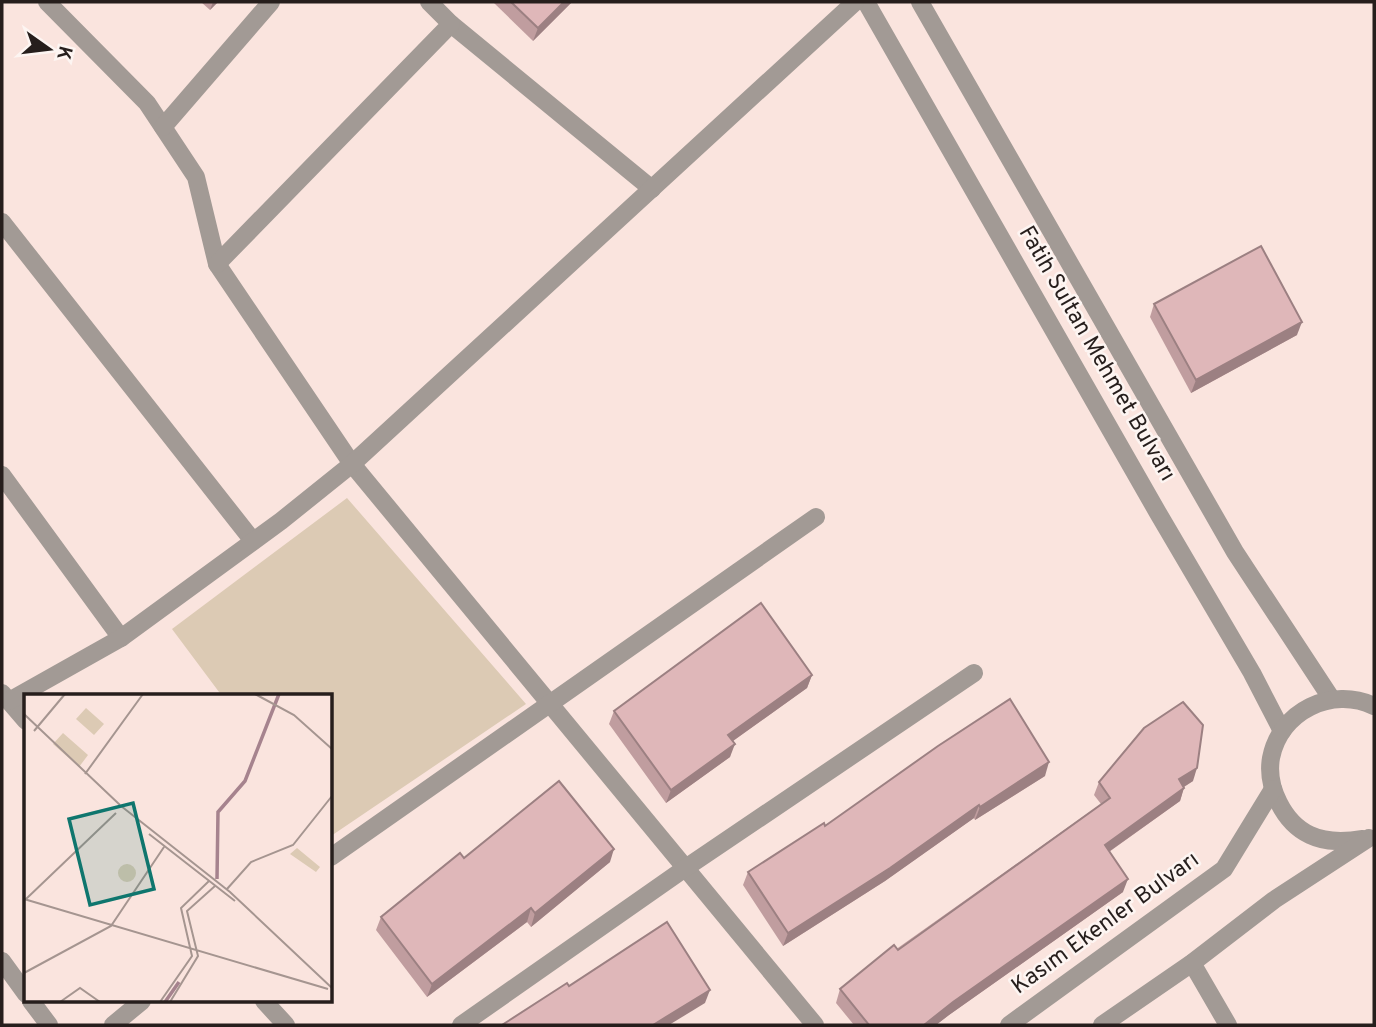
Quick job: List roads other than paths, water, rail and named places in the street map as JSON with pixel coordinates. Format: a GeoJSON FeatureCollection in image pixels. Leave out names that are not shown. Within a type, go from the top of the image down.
{"type":"FeatureCollection","features":[{"type":"Feature","properties":{"kind":"street"},"geometry":{"type":"LineString","coordinates":[[47,2],[147,103],[163,127],[196,177],[217,264],[352,464],[815,1025]]}},
{"type":"Feature","properties":{"kind":"street"},"geometry":{"type":"LineString","coordinates":[[163,127],[271,2]]}},
{"type":"Feature","properties":{"kind":"street"},"geometry":{"type":"LineString","coordinates":[[429,2],[451,24],[652,188]]}},
{"type":"Feature","properties":{"kind":"street"},"geometry":{"type":"LineString","coordinates":[[24,719],[5,697],[121,638],[352,464],[855,2]]}},
{"type":"Feature","properties":{"kind":"street","name":"Fatih Sultan Mehmet Bulvarı"},"geometry":{"type":"LineString","coordinates":[[866,2],[1252,673],[1282,731]]}},
{"type":"Feature","properties":{"kind":"street","name":"Fatih Sultan Mehmet Bulvarı"},"geometry":{"type":"LineString","coordinates":[[920,2],[1236,552],[1331,698]]}},
{"type":"Feature","properties":{"kind":"street"},"geometry":{"type":"LineString","coordinates":[[217,264],[451,24]]}},
{"type":"Feature","properties":{"kind":"street"},"geometry":{"type":"LineString","coordinates":[[2,222],[253,541]]}},
{"type":"Feature","properties":{"kind":"street"},"geometry":{"type":"LineString","coordinates":[[2,475],[121,638]]}},
{"type":"Feature","properties":{"kind":"street"},"geometry":{"type":"LineString","coordinates":[[332,856],[816,517]]}},
{"type":"Feature","properties":{"kind":"street"},"geometry":{"type":"LineString","coordinates":[[461,1025],[684,869],[974,673]]}},
{"type":"Feature","properties":{"kind":"street"},"geometry":{"type":"LineString","coordinates":[[1372,836],[1339,842],[1310,835],[1287,816],[1273,789],[1271,759],[1282,731],[1303,709],[1331,698],[1361,700],[1374,706]]}},
{"type":"Feature","properties":{"kind":"street","name":"Kasım Ekenler Bulvarı"},"geometry":{"type":"LineString","coordinates":[[1009,1025],[1224,869],[1273,789]]}},
{"type":"Feature","properties":{"kind":"street"},"geometry":{"type":"LineString","coordinates":[[1102,1025],[1192,963],[1274,900],[1372,836]]}},
{"type":"Feature","properties":{"kind":"street"},"geometry":{"type":"LineString","coordinates":[[2,961],[24,991]]}},
{"type":"Feature","properties":{"kind":"street"},"geometry":{"type":"LineString","coordinates":[[1192,963],[1228,1025]]}},
{"type":"Feature","properties":{"kind":"street"},"geometry":{"type":"LineString","coordinates":[[32,1002],[50,1025]]}},
{"type":"Feature","properties":{"kind":"street"},"geometry":{"type":"LineString","coordinates":[[113,1025],[141,1002]]}},
{"type":"Feature","properties":{"kind":"street"},"geometry":{"type":"LineString","coordinates":[[265,1002],[286,1025]]}}]}
